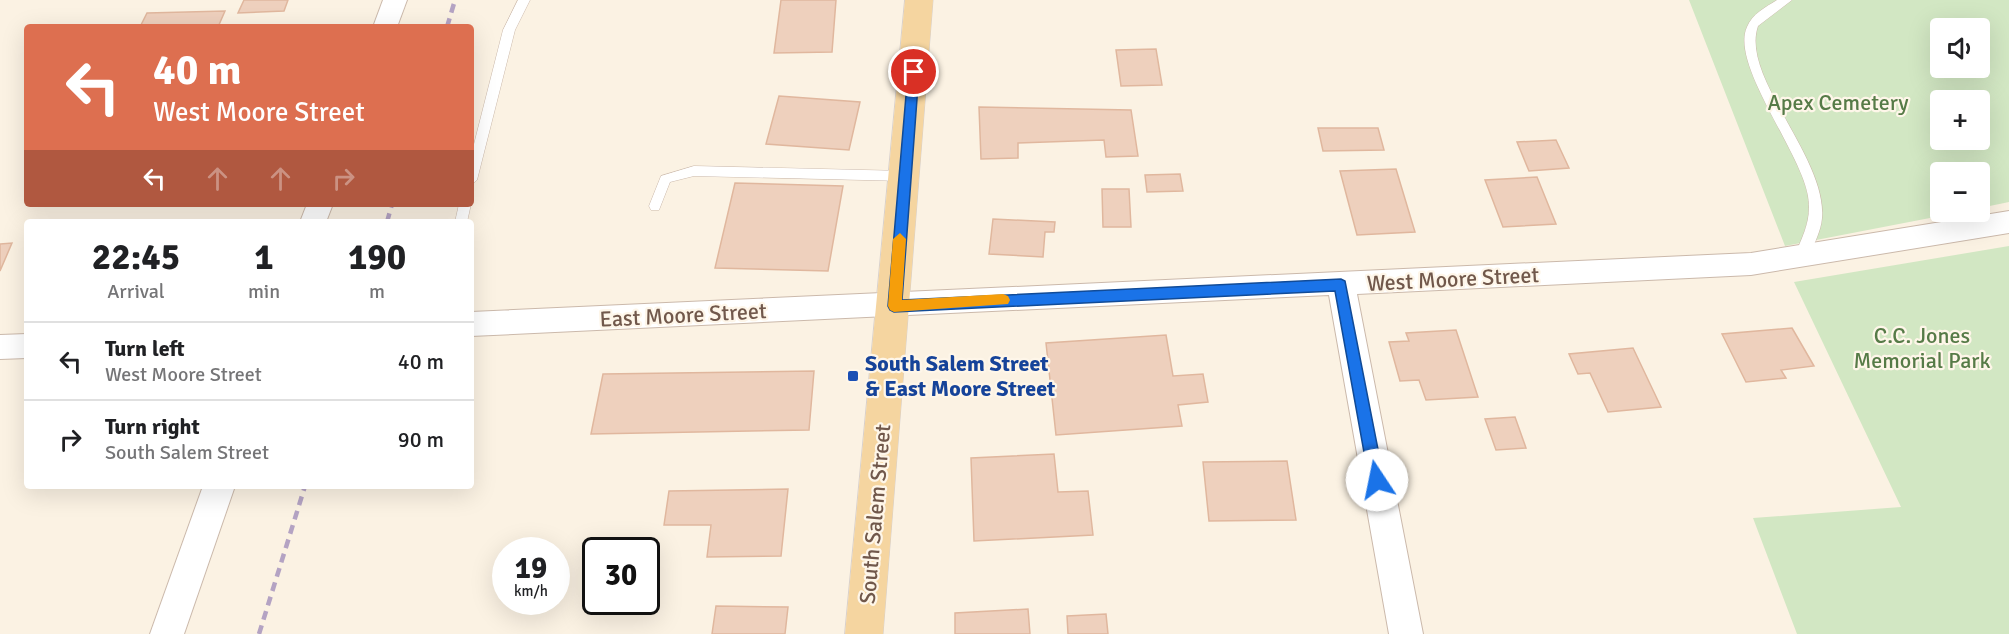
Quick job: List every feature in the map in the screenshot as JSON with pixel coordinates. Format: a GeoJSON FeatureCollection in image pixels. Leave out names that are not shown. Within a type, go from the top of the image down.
{"type":"FeatureCollection","features":[{"type":"Feature","properties":{"kind":"main road","name":"South Salem Street"},"geometry":{"type":"LineString","coordinates":[[864,634],[919,0]]}},
{"type":"Feature","properties":{"kind":"street"},"geometry":{"type":"LineString","coordinates":[[386,24],[395,0]]}},
{"type":"Feature","properties":{"kind":"street","name":"West Moore Street"},"geometry":{"type":"LineString","coordinates":[[894,306],[1751,264],[2009,222]]}},
{"type":"Feature","properties":{"kind":"street"},"geometry":{"type":"LineString","coordinates":[[1341,285],[1406,634]]}},
{"type":"Feature","properties":{"kind":"street","name":"East Moore Street"},"geometry":{"type":"LineString","coordinates":[[474,324],[894,306]]}},
{"type":"Feature","properties":{"kind":"street"},"geometry":{"type":"LineString","coordinates":[[0,347],[24,346]]}},
{"type":"Feature","properties":{"kind":"street"},"geometry":{"type":"LineString","coordinates":[[167,634],[218,489]]}},
{"type":"Feature","properties":{"kind":"lane"},"geometry":{"type":"LineString","coordinates":[[474,168],[509,30],[524,0]]}},
{"type":"Feature","properties":{"kind":"lane"},"geometry":{"type":"LineString","coordinates":[[1786,0],[1759,18],[1752,26],[1748,47],[1764,86],[1798,148],[1812,189],[1816,218],[1801,257]]}},
{"type":"Feature","properties":{"kind":"lane"},"geometry":{"type":"LineString","coordinates":[[655,206],[665,179],[694,171],[905,176]]}},
{"type":"Feature","properties":{"kind":"green space","name":"Apex Cemetery"},"geometry":{"type":"Polygon","coordinates":[[[1689,0],[2009,0],[2009,202],[1990,206],[1990,162],[1930,162],[1930,218],[1785,246],[1689,0]]]}},
{"type":"Feature","properties":{"kind":"green space","name":"C.C. Jones Memorial Park"},"geometry":{"type":"Polygon","coordinates":[[[2009,246],[2009,634],[1797,634],[1753,518],[1901,507],[1794,282],[2009,246]]]}},
{"type":"Feature","properties":{"kind":"building"},"geometry":{"type":"Polygon","coordinates":[[[244,0],[288,0],[284,11],[238,13],[244,0]]]}},
{"type":"Feature","properties":{"kind":"building"},"geometry":{"type":"Polygon","coordinates":[[[781,0],[836,0],[832,52],[774,53],[781,0]]]}},
{"type":"Feature","properties":{"kind":"building"},"geometry":{"type":"Polygon","coordinates":[[[225,11],[219,24],[142,24],[147,13],[225,11]]]}},
{"type":"Feature","properties":{"kind":"building"},"geometry":{"type":"Polygon","coordinates":[[[1156,49],[1162,85],[1121,86],[1116,50],[1156,49]]]}},
{"type":"Feature","properties":{"kind":"building"},"geometry":{"type":"Polygon","coordinates":[[[779,96],[860,102],[849,150],[766,144],[779,96]]]}},
{"type":"Feature","properties":{"kind":"building"},"geometry":{"type":"Polygon","coordinates":[[[979,107],[1131,110],[1138,156],[1106,157],[1104,140],[1018,143],[1018,158],[981,159],[979,107]]]}},
{"type":"Feature","properties":{"kind":"building"},"geometry":{"type":"Polygon","coordinates":[[[1318,128],[1378,128],[1384,150],[1323,151],[1318,128]]]}},
{"type":"Feature","properties":{"kind":"building"},"geometry":{"type":"Polygon","coordinates":[[[1556,140],[1569,168],[1529,171],[1517,142],[1556,140]]]}},
{"type":"Feature","properties":{"kind":"building"},"geometry":{"type":"Polygon","coordinates":[[[1396,169],[1415,232],[1357,235],[1340,171],[1396,169]]]}},
{"type":"Feature","properties":{"kind":"building"},"geometry":{"type":"Polygon","coordinates":[[[1180,174],[1183,191],[1147,192],[1145,175],[1180,174]]]}},
{"type":"Feature","properties":{"kind":"building"},"geometry":{"type":"Polygon","coordinates":[[[1537,177],[1556,224],[1503,227],[1485,180],[1537,177]]]}},
{"type":"Feature","properties":{"kind":"building"},"geometry":{"type":"Polygon","coordinates":[[[735,183],[843,186],[828,271],[715,268],[735,183]]]}},
{"type":"Feature","properties":{"kind":"building"},"geometry":{"type":"Polygon","coordinates":[[[1102,189],[1129,189],[1131,227],[1103,227],[1102,189]]]}},
{"type":"Feature","properties":{"kind":"building"},"geometry":{"type":"Polygon","coordinates":[[[993,219],[1055,222],[1054,232],[1045,232],[1043,257],[989,254],[993,219]]]}},
{"type":"Feature","properties":{"kind":"building"},"geometry":{"type":"Polygon","coordinates":[[[12,243],[0,271],[0,244],[12,243]]]}},
{"type":"Feature","properties":{"kind":"building"},"geometry":{"type":"Polygon","coordinates":[[[1792,328],[1814,366],[1781,370],[1786,378],[1746,382],[1722,334],[1792,328]]]}},
{"type":"Feature","properties":{"kind":"building"},"geometry":{"type":"Polygon","coordinates":[[[1456,330],[1478,397],[1426,400],[1419,380],[1400,381],[1389,342],[1409,341],[1406,333],[1456,330]]]}},
{"type":"Feature","properties":{"kind":"building"},"geometry":{"type":"Polygon","coordinates":[[[1166,335],[1173,376],[1203,374],[1208,402],[1178,405],[1182,426],[1056,435],[1046,343],[1166,335]]]}},
{"type":"Feature","properties":{"kind":"building"},"geometry":{"type":"Polygon","coordinates":[[[1633,348],[1661,407],[1608,412],[1590,373],[1578,374],[1569,354],[1633,348]]]}},
{"type":"Feature","properties":{"kind":"building"},"geometry":{"type":"Polygon","coordinates":[[[814,371],[809,430],[591,434],[603,374],[814,371]]]}},
{"type":"Feature","properties":{"kind":"building"},"geometry":{"type":"Polygon","coordinates":[[[1515,417],[1526,448],[1496,450],[1485,419],[1515,417]]]}},
{"type":"Feature","properties":{"kind":"building"},"geometry":{"type":"Polygon","coordinates":[[[1054,454],[1058,492],[1088,491],[1093,535],[974,541],[971,458],[1054,454]]]}},
{"type":"Feature","properties":{"kind":"building"},"geometry":{"type":"Polygon","coordinates":[[[1287,461],[1296,520],[1209,521],[1203,462],[1287,461]]]}},
{"type":"Feature","properties":{"kind":"building"},"geometry":{"type":"Polygon","coordinates":[[[788,489],[781,556],[707,557],[711,525],[664,525],[669,491],[788,489]]]}},
{"type":"Feature","properties":{"kind":"building"},"geometry":{"type":"Polygon","coordinates":[[[716,606],[788,607],[785,634],[712,634],[716,606]]]}},
{"type":"Feature","properties":{"kind":"building"},"geometry":{"type":"Polygon","coordinates":[[[1028,609],[1030,634],[955,634],[955,613],[1028,609]]]}},
{"type":"Feature","properties":{"kind":"building"},"geometry":{"type":"Polygon","coordinates":[[[1106,614],[1108,634],[1068,634],[1067,616],[1106,614]]]}},
{"type":"Feature","properties":{"kind":"railway"},"geometry":{"type":"LineString","coordinates":[[448,24],[455,0]]}},
{"type":"Feature","properties":{"kind":"railway"},"geometry":{"type":"LineString","coordinates":[[388,219],[391,207]]}},
{"type":"Feature","properties":{"kind":"railway"},"geometry":{"type":"LineString","coordinates":[[259,634],[304,489]]}},
{"type":"Feature","properties":{"kind":"slow traffic"},"geometry":{"type":"LineString","coordinates":[[900,239],[894,306],[1003,300]]}},
{"type":"Feature","properties":{"kind":"place","name":"South Salem Street & East Moore Street"},"geometry":{"type":"Point","coordinates":[853,376]}},
{"type":"Feature","properties":{"kind":"route"},"geometry":{"type":"LineString","coordinates":[[914,72],[894,306],[1256,287],[1341,285],[1377,480]]}}]}
